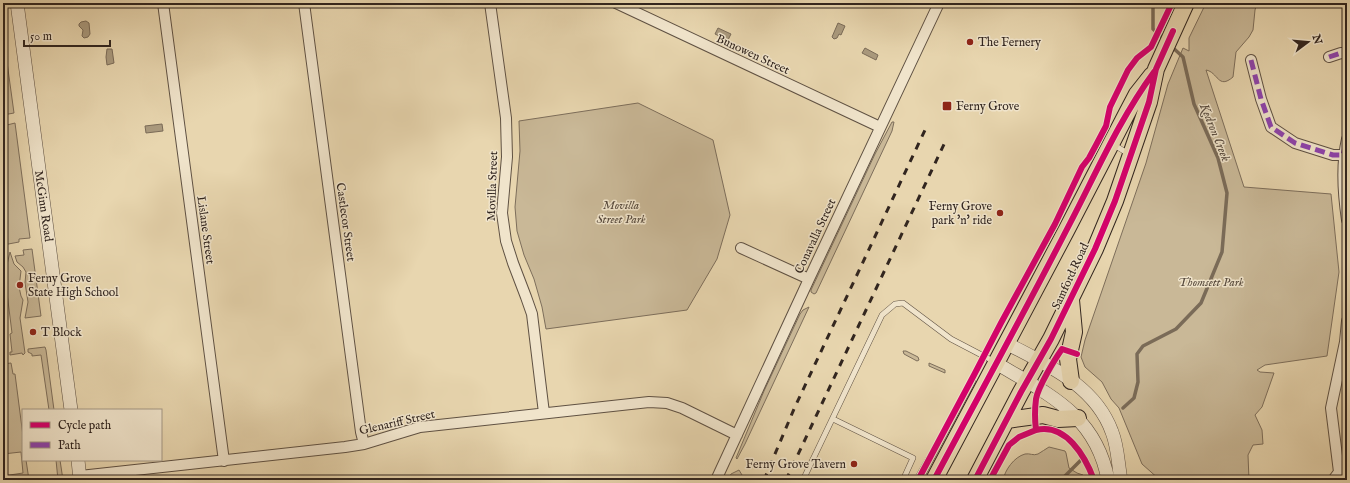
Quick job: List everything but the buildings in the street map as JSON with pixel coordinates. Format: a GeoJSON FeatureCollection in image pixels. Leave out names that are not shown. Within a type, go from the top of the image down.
{"type":"FeatureCollection","features":[{"type":"Feature","properties":{"kind":"main road","name":"Samford Road"},"geometry":{"type":"LineString","coordinates":[[975,480],[1071,300],[1115,201],[1149,102],[1156,69],[1186,3]]}},
{"type":"Feature","properties":{"kind":"main road","name":"Samford Road"},"geometry":{"type":"LineString","coordinates":[[934,480],[1137,94],[1156,69]]}},
{"type":"Feature","properties":{"kind":"main road"},"geometry":{"type":"LineString","coordinates":[[1071,300],[1074,332],[1068,359],[1071,381]]}},
{"type":"Feature","properties":{"kind":"main road"},"geometry":{"type":"LineString","coordinates":[[1007,420],[1043,414],[1058,419],[1078,418]]}},
{"type":"Feature","properties":{"kind":"street","name":"McGinn Road"},"geometry":{"type":"LineString","coordinates":[[16,3],[71,409]]}},
{"type":"Feature","properties":{"kind":"street","name":"Lislane Street"},"geometry":{"type":"LineString","coordinates":[[163,3],[224,461]]}},
{"type":"Feature","properties":{"kind":"street","name":"Castlecor Street"},"geometry":{"type":"LineString","coordinates":[[304,3],[361,432],[364,444]]}},
{"type":"Feature","properties":{"kind":"street","name":"Movilla Street"},"geometry":{"type":"LineString","coordinates":[[490,3],[506,118],[507,157],[502,213],[505,239],[532,314],[544,413]]}},
{"type":"Feature","properties":{"kind":"street","name":"Bunowen Street"},"geometry":{"type":"LineString","coordinates":[[616,3],[880,127]]}},
{"type":"Feature","properties":{"kind":"street","name":"Conavalla Street"},"geometry":{"type":"LineString","coordinates":[[716,480],[938,3]]}},
{"type":"Feature","properties":{"kind":"street"},"geometry":{"type":"LineString","coordinates":[[1329,57],[1341,53],[1347,54]]}},
{"type":"Feature","properties":{"kind":"street"},"geometry":{"type":"LineString","coordinates":[[1251,60],[1261,99],[1271,127],[1295,143],[1333,155],[1343,155]]}},
{"type":"Feature","properties":{"kind":"street"},"geometry":{"type":"LineString","coordinates":[[1347,139],[1343,155],[1346,173],[1343,186],[1347,220]]}},
{"type":"Feature","properties":{"kind":"street"},"geometry":{"type":"LineString","coordinates":[[742,248],[809,279]]}},
{"type":"Feature","properties":{"kind":"street"},"geometry":{"type":"LineString","coordinates":[[1333,480],[1343,475],[1331,408],[1346,342],[1347,321]]}},
{"type":"Feature","properties":{"kind":"street"},"geometry":{"type":"LineString","coordinates":[[1006,343],[1039,360],[1071,381],[1092,398],[1107,419],[1112,433],[1116,446],[1118,479]]}},
{"type":"Feature","properties":{"kind":"street"},"geometry":{"type":"LineString","coordinates":[[996,362],[1059,402],[1078,418],[1090,433],[1098,449],[1118,479]]}},
{"type":"Feature","properties":{"kind":"street","name":"Glenariff Street"},"geometry":{"type":"LineString","coordinates":[[80,478],[345,447],[364,444],[420,428],[649,402],[667,403],[682,408],[737,435]]}},
{"type":"Feature","properties":{"kind":"street"},"geometry":{"type":"LineString","coordinates":[[78,461],[80,478]]}},
{"type":"Feature","properties":{"kind":"lane"},"geometry":{"type":"LineString","coordinates":[[1111,143],[1131,155]]}},
{"type":"Feature","properties":{"kind":"lane"},"geometry":{"type":"LineString","coordinates":[[804,480],[882,315],[895,304],[903,303],[951,339],[996,362]]}},
{"type":"Feature","properties":{"kind":"lane"},"geometry":{"type":"LineString","coordinates":[[833,419],[913,458],[903,480]]}},
{"type":"Feature","properties":{"kind":"green space","name":"Thomsett Park"},"geometry":{"type":"Polygon","coordinates":[[[1206,3],[1257,3],[1253,30],[1236,52],[1233,77],[1224,82],[1218,79],[1210,71],[1206,70],[1244,187],[1331,194],[1339,272],[1327,356],[1265,365],[1257,370],[1260,372],[1274,373],[1262,407],[1255,415],[1262,430],[1263,444],[1253,445],[1248,455],[1249,480],[1160,480],[1142,464],[1119,408],[1111,399],[1102,382],[1085,367],[1081,357],[1085,340],[1146,163],[1168,84],[1183,48],[1189,51],[1189,38],[1206,3]]]}},
{"type":"Feature","properties":{"kind":"green space"},"geometry":{"type":"Polygon","coordinates":[[[3,33],[14,113],[3,115],[3,33]]]}},
{"type":"Feature","properties":{"kind":"green space","name":"Movilla Street Park"},"geometry":{"type":"Polygon","coordinates":[[[638,103],[713,140],[730,215],[717,259],[687,310],[546,329],[542,307],[534,279],[524,255],[517,231],[515,207],[520,151],[519,121],[638,103]]]}},
{"type":"Feature","properties":{"kind":"green space"},"geometry":{"type":"Polygon","coordinates":[[[892,122],[894,122],[892,131],[816,293],[814,294],[811,290],[875,154],[892,122]]]}},
{"type":"Feature","properties":{"kind":"green space"},"geometry":{"type":"Polygon","coordinates":[[[15,123],[30,238],[19,239],[19,242],[3,245],[3,126],[15,123]]]}},
{"type":"Feature","properties":{"kind":"green space"},"geometry":{"type":"Polygon","coordinates":[[[32,249],[41,316],[25,318],[28,302],[25,283],[26,272],[17,262],[15,256],[24,255],[23,250],[32,249]]]}},
{"type":"Feature","properties":{"kind":"green space"},"geometry":{"type":"Polygon","coordinates":[[[10,252],[14,264],[21,271],[19,287],[23,300],[20,318],[25,353],[23,355],[22,353],[10,355],[10,352],[12,352],[10,334],[12,333],[4,269],[6,269],[10,252]]]}},
{"type":"Feature","properties":{"kind":"green space"},"geometry":{"type":"Polygon","coordinates":[[[809,307],[737,459],[736,458],[764,391],[800,314],[803,310],[809,307]]]}},
{"type":"Feature","properties":{"kind":"green space"},"geometry":{"type":"Polygon","coordinates":[[[45,347],[54,409],[49,409],[41,355],[32,356],[32,354],[28,352],[28,349],[45,347]]]}},
{"type":"Feature","properties":{"kind":"green space"},"geometry":{"type":"Polygon","coordinates":[[[903,351],[918,357],[919,360],[917,361],[904,354],[903,351]]]}},
{"type":"Feature","properties":{"kind":"green space"},"geometry":{"type":"Polygon","coordinates":[[[11,363],[13,374],[15,374],[22,428],[22,461],[26,461],[29,480],[3,479],[3,476],[23,473],[21,452],[3,454],[3,442],[7,441],[3,410],[3,364],[11,363]]]}},
{"type":"Feature","properties":{"kind":"green space"},"geometry":{"type":"Polygon","coordinates":[[[929,363],[945,370],[945,373],[929,366],[929,363]]]}},
{"type":"Feature","properties":{"kind":"green space"},"geometry":{"type":"Polygon","coordinates":[[[974,379],[976,381],[923,480],[920,480],[974,379]]]}},
{"type":"Feature","properties":{"kind":"green space"},"geometry":{"type":"Polygon","coordinates":[[[1049,447],[1065,451],[1069,468],[1083,475],[1086,480],[1003,480],[1008,468],[1017,458],[1025,454],[1038,454],[1049,447]]]}},
{"type":"Feature","properties":{"kind":"green space"},"geometry":{"type":"Polygon","coordinates":[[[927,456],[928,457],[916,480],[911,480],[913,476],[915,477],[927,456]]]}},
{"type":"Feature","properties":{"kind":"green space"},"geometry":{"type":"Polygon","coordinates":[[[56,461],[60,461],[63,480],[58,480],[56,461]]]}},
{"type":"Feature","properties":{"kind":"green space"},"geometry":{"type":"Polygon","coordinates":[[[739,470],[745,480],[728,480],[731,474],[739,470]]]}},
{"type":"Feature","properties":{"kind":"shaded area"},"geometry":{"type":"Polygon","coordinates":[[[86,21],[89,23],[90,34],[88,37],[84,38],[82,36],[83,30],[79,24],[86,21]]]}},
{"type":"Feature","properties":{"kind":"shaded area"},"geometry":{"type":"Polygon","coordinates":[[[838,23],[845,26],[841,35],[839,34],[837,38],[834,39],[832,37],[838,23]]]}},
{"type":"Feature","properties":{"kind":"shaded area"},"geometry":{"type":"Polygon","coordinates":[[[718,28],[731,34],[728,40],[715,34],[718,28]]]}},
{"type":"Feature","properties":{"kind":"shaded area"},"geometry":{"type":"Polygon","coordinates":[[[865,48],[878,55],[876,60],[862,53],[865,48]]]}},
{"type":"Feature","properties":{"kind":"shaded area"},"geometry":{"type":"Polygon","coordinates":[[[107,49],[112,49],[114,63],[107,65],[106,57],[107,49]]]}},
{"type":"Feature","properties":{"kind":"shaded area"},"geometry":{"type":"Polygon","coordinates":[[[162,124],[163,131],[146,133],[145,126],[162,124]]]}},
{"type":"Feature","properties":{"kind":"waterway","name":"Kedron Creek"},"geometry":{"type":"LineString","coordinates":[[1153,3],[1153,29],[1164,39]]}},
{"type":"Feature","properties":{"kind":"waterway","name":"Kedron Creek"},"geometry":{"type":"LineString","coordinates":[[1123,408],[1134,398],[1138,382],[1137,354],[1143,346],[1176,329],[1201,303],[1222,252],[1227,193],[1218,158],[1194,104],[1183,57],[1171,46]]}},
{"type":"Feature","properties":{"kind":"waterway","name":"Kedron Creek"},"geometry":{"type":"LineString","coordinates":[[1061,480],[1081,460]]}},
{"type":"Feature","properties":{"kind":"railway"},"geometry":{"type":"LineString","coordinates":[[764,480],[794,409],[925,130]]}},
{"type":"Feature","properties":{"kind":"railway"},"geometry":{"type":"LineString","coordinates":[[786,480],[946,140]]}},
{"type":"Feature","properties":{"kind":"marked path"},"geometry":{"type":"LineString","coordinates":[[1329,57],[1341,53],[1347,54]]}},
{"type":"Feature","properties":{"kind":"marked path"},"geometry":{"type":"LineString","coordinates":[[1251,60],[1261,99],[1271,127],[1295,143],[1333,155],[1343,155],[1347,139]]}},
{"type":"Feature","properties":{"kind":"cycle path"},"geometry":{"type":"LineString","coordinates":[[918,480],[1055,224],[1082,167],[1089,158],[1106,126],[1110,107],[1128,70],[1137,58],[1151,47],[1172,3]]}},
{"type":"Feature","properties":{"kind":"cycle path"},"geometry":{"type":"LineString","coordinates":[[975,480],[1021,392],[1051,339],[1095,249],[1115,201],[1149,102],[1156,69],[1173,31]]}},
{"type":"Feature","properties":{"kind":"cycle path"},"geometry":{"type":"LineString","coordinates":[[934,480],[1033,294],[1107,150],[1129,110],[1154,72]]}},
{"type":"Feature","properties":{"kind":"cycle path"},"geometry":{"type":"LineString","coordinates":[[990,480],[1009,445],[1019,437],[1036,430],[1035,406],[1037,394],[1055,359],[1062,349],[1077,354]]}},
{"type":"Feature","properties":{"kind":"cycle path"},"geometry":{"type":"LineString","coordinates":[[1036,430],[1047,429],[1056,431],[1065,436],[1080,452],[1094,480]]}},
{"type":"Feature","properties":{"kind":"place","name":"The Fernery"},"geometry":{"type":"Point","coordinates":[970,42]}},
{"type":"Feature","properties":{"kind":"place","name":"Ferny Grove"},"geometry":{"type":"Point","coordinates":[947,106]}},
{"type":"Feature","properties":{"kind":"place","name":"Ferny Grove park 'n' ride"},"geometry":{"type":"Point","coordinates":[1000,213]}},
{"type":"Feature","properties":{"kind":"place","name":"Ferny Grove State High School"},"geometry":{"type":"Point","coordinates":[20,285]}},
{"type":"Feature","properties":{"kind":"place","name":"T Block"},"geometry":{"type":"Point","coordinates":[33,332]}},
{"type":"Feature","properties":{"kind":"place","name":"Ferny Grove Tavern"},"geometry":{"type":"Point","coordinates":[854,464]}}]}
